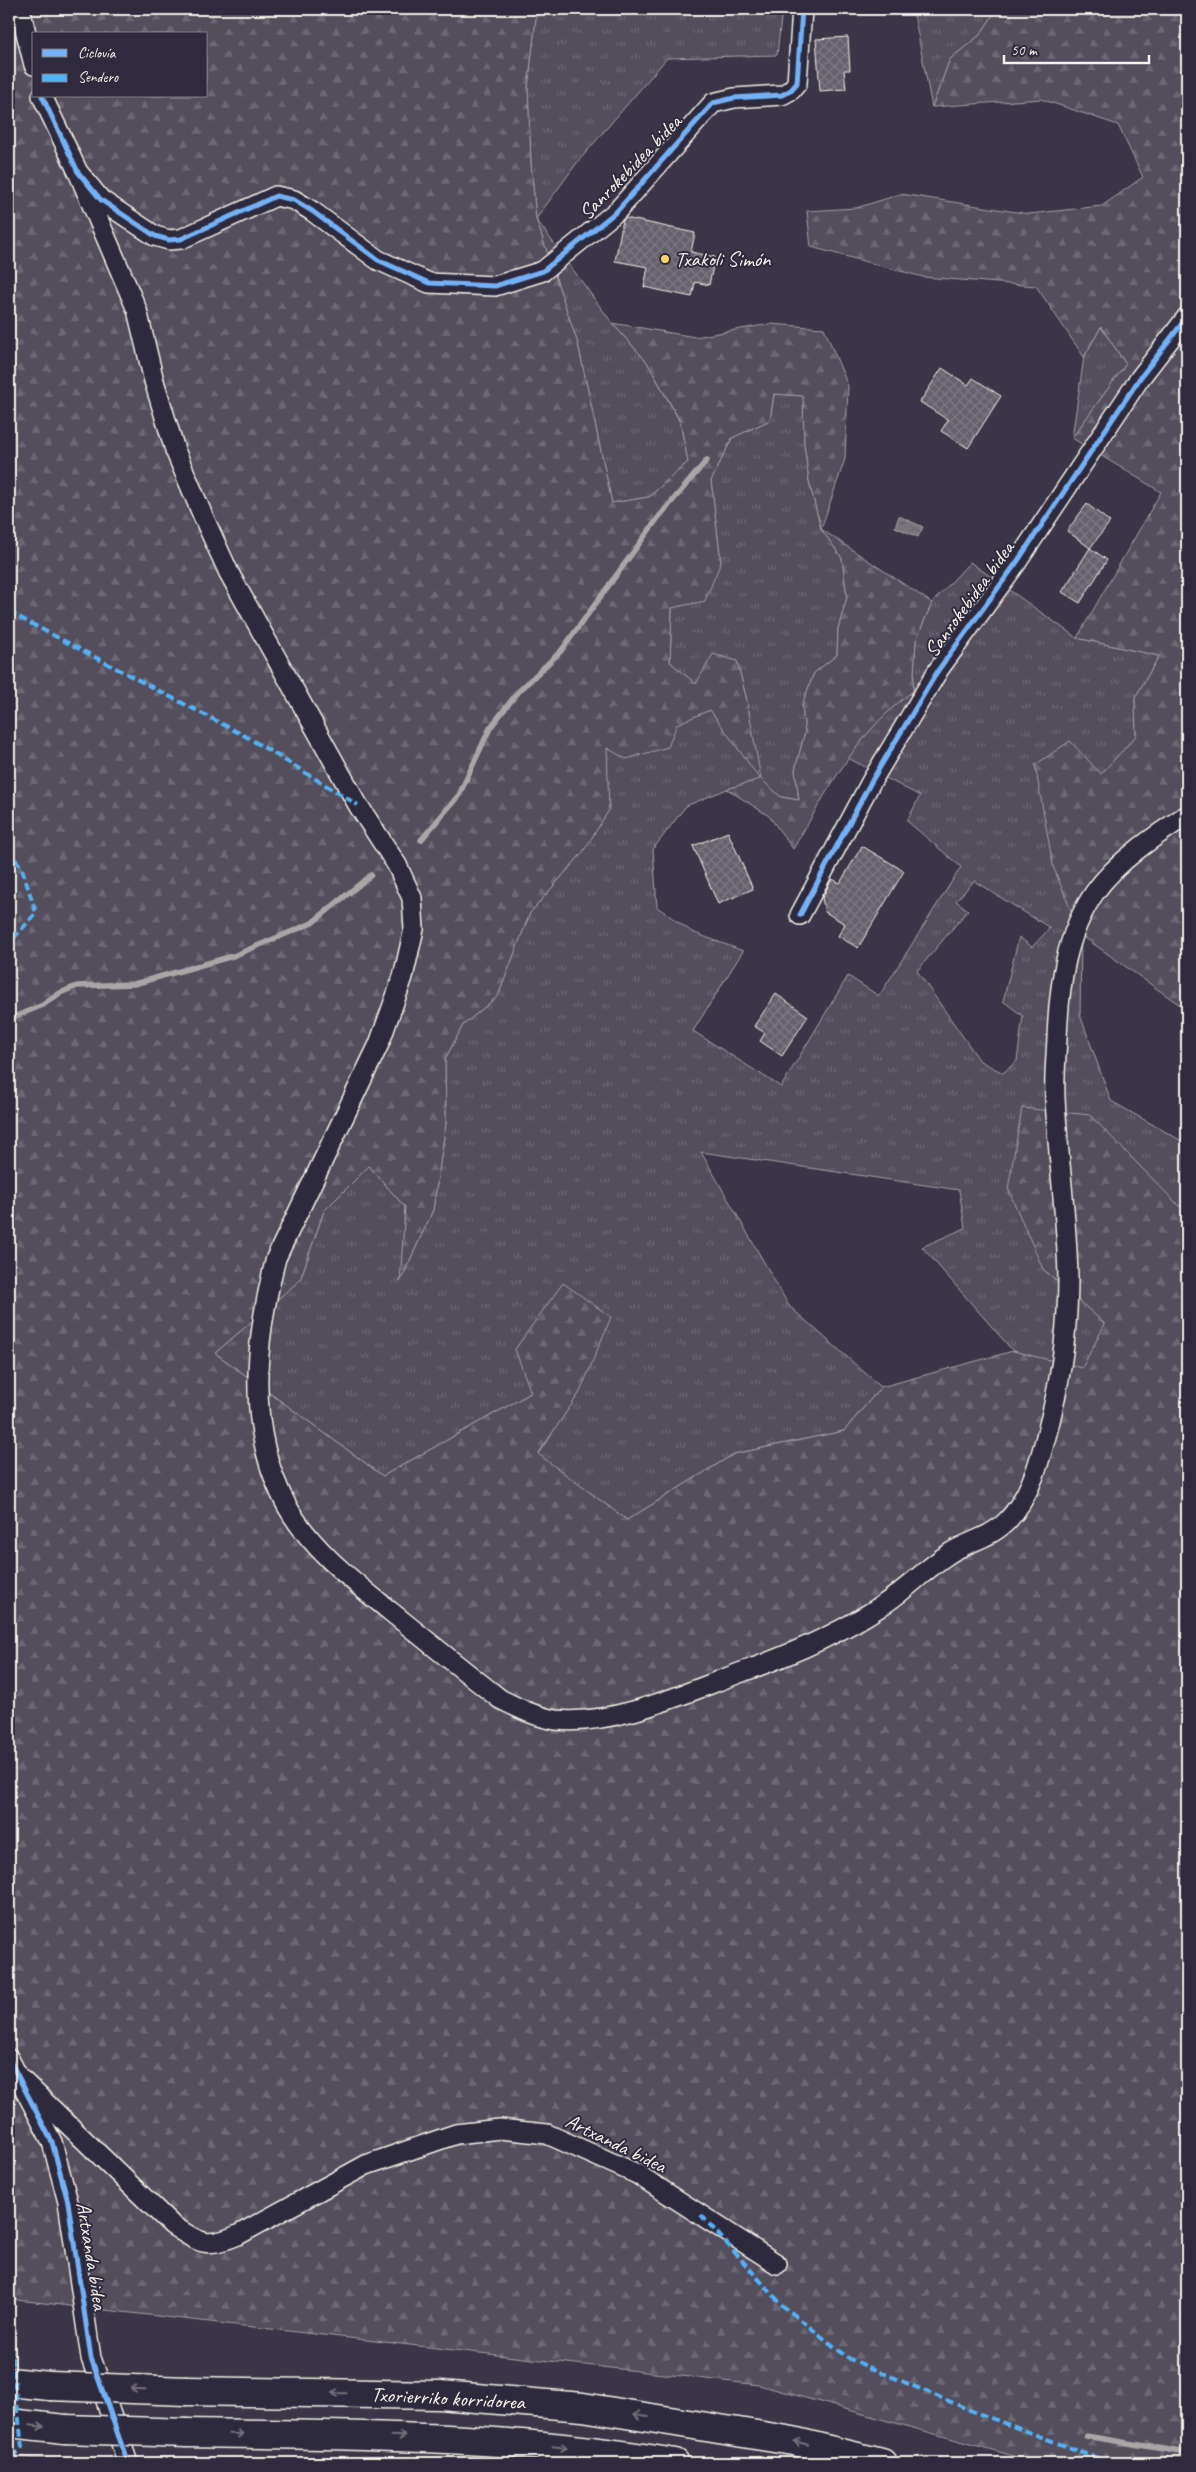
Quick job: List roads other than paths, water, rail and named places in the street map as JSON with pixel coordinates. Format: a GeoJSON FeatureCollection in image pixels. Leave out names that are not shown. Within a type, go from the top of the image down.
{"type":"FeatureCollection","features":[{"type":"Feature","properties":{"kind":"highway","name":"Txorierriko korridorea"},"geometry":{"type":"LineString","coordinates":[[9,2382],[50,2386],[187,2391],[440,2395],[583,2407],[793,2441],[882,2463]]}},
{"type":"Feature","properties":{"kind":"highway","name":"Txorierriko korridorea"},"geometry":{"type":"LineString","coordinates":[[9,2423],[65,2429],[187,2433],[438,2437],[578,2449],[675,2463]]}},
{"type":"Feature","properties":{"kind":"street"},"geometry":{"type":"LineString","coordinates":[[20,9],[32,57]]}},
{"type":"Feature","properties":{"kind":"street","name":"Sanrokebidea bidea"},"geometry":{"type":"LineString","coordinates":[[43,98],[78,172],[100,200],[154,236],[169,240],[181,238],[276,196],[294,200],[312,211],[378,260],[429,283],[495,286],[543,271],[617,211],[714,103],[734,98],[782,95],[791,90],[797,83],[802,9]]}},
{"type":"Feature","properties":{"kind":"street"},"geometry":{"type":"LineString","coordinates":[[78,172],[137,310],[154,381],[175,450],[229,573],[358,805],[398,865],[412,898],[414,929],[403,977],[379,1044],[276,1258],[261,1325],[257,1377],[264,1441],[275,1479],[288,1507],[312,1541],[346,1575],[500,1699],[529,1713],[556,1720],[590,1719],[649,1705],[760,1666],[854,1622],[883,1605],[952,1551],[990,1535],[1009,1519],[1027,1489],[1039,1462],[1059,1384],[1066,1340],[1068,1276],[1055,1094],[1059,990],[1063,971],[1073,935],[1096,891],[1124,862],[1154,836],[1187,815]]}},
{"type":"Feature","properties":{"kind":"street","name":"Sanrokebidea bidea"},"geometry":{"type":"LineString","coordinates":[[800,915],[871,782],[939,669],[1017,562],[1140,378],[1187,316]]}},
{"type":"Feature","properties":{"kind":"street","name":"Artxanda bidea"},"geometry":{"type":"LineString","coordinates":[[9,2058],[22,2080],[52,2142],[68,2202],[91,2358],[128,2463]]}},
{"type":"Feature","properties":{"kind":"street","name":"Artxanda bidea"},"geometry":{"type":"LineString","coordinates":[[22,2080],[172,2225],[196,2241],[217,2244],[238,2235],[366,2165],[456,2134],[500,2129],[547,2134],[637,2174],[777,2264]]}},
{"type":"Feature","properties":{"kind":"water"},"geometry":{"type":"Polygon","coordinates":[[[899,516],[923,527],[918,537],[895,527],[899,516]]]}},
{"type":"Feature","properties":{"kind":"waterway"},"geometry":{"type":"LineString","coordinates":[[421,840],[459,795],[490,728],[518,692],[561,651],[658,518],[707,460]]}},
{"type":"Feature","properties":{"kind":"waterway"},"geometry":{"type":"LineString","coordinates":[[9,1019],[43,1005],[60,993],[77,986],[134,984],[233,956],[312,923],[371,875]]}},
{"type":"Feature","properties":{"kind":"waterway"},"geometry":{"type":"LineString","coordinates":[[1086,2436],[1187,2453]]}},
{"type":"Feature","properties":{"kind":"place","name":"Txakoli Simón"},"geometry":{"type":"Point","coordinates":[665,259]}}]}
